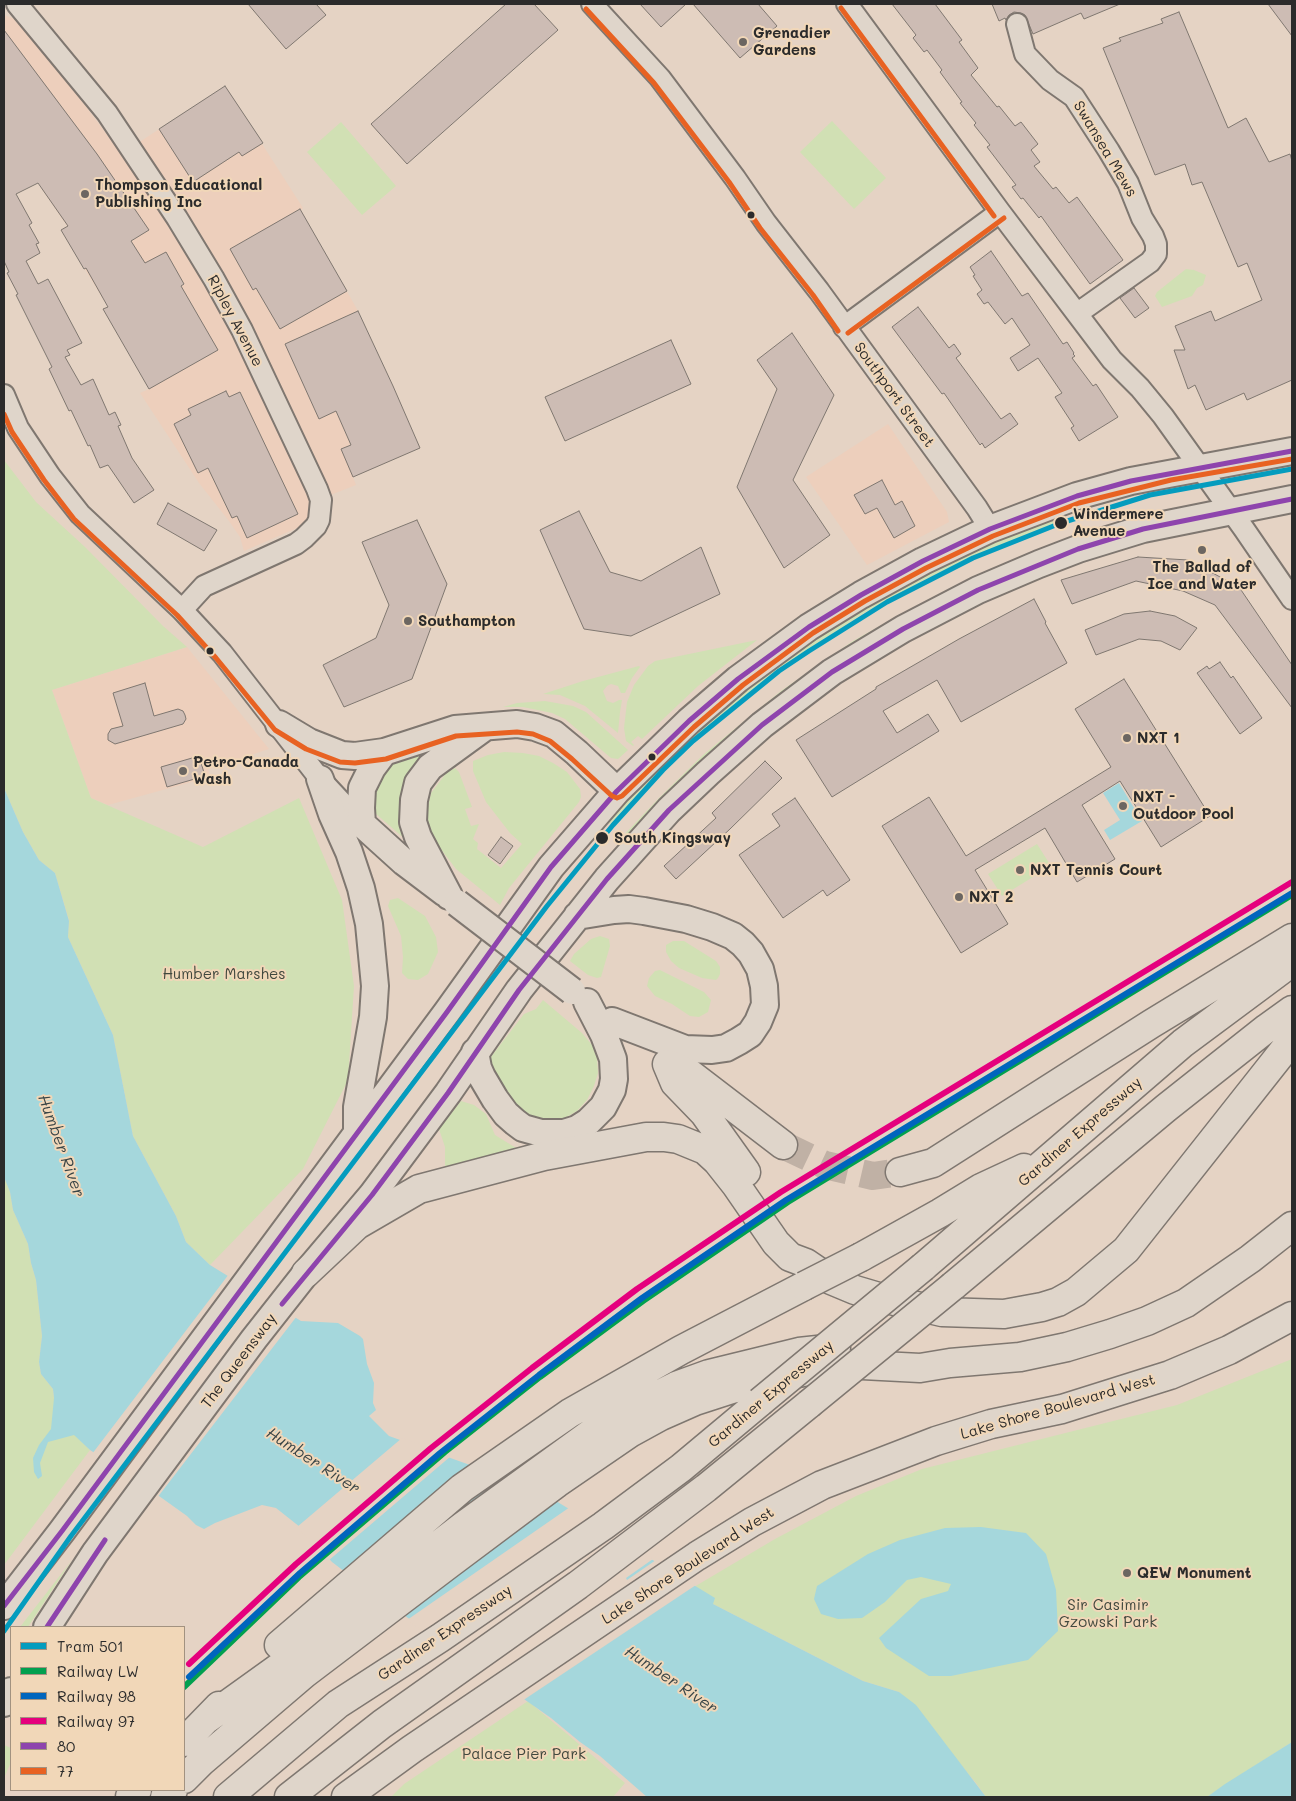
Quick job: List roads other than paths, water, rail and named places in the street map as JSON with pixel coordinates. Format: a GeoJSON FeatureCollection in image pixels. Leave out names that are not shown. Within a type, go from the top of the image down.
{"type":"FeatureCollection","features":[{"type":"Feature","properties":{"kind":"highway"},"geometry":{"type":"LineString","coordinates":[[900,1172],[932,1163],[1151,1024],[1292,938]]}},
{"type":"Feature","properties":{"kind":"highway","name":"Gardiner Expressway"},"geometry":{"type":"LineString","coordinates":[[228,1797],[338,1704],[440,1638],[595,1531],[681,1468],[923,1267],[1183,1043],[1292,962]]}},
{"type":"Feature","properties":{"kind":"highway","name":"Gardiner Expressway"},"geometry":{"type":"LineString","coordinates":[[289,1797],[382,1724],[578,1586],[706,1488],[953,1286],[1166,1108],[1292,1010]]}},
{"type":"Feature","properties":{"kind":"highway"},"geometry":{"type":"LineString","coordinates":[[306,1272],[357,1225],[419,1189],[544,1156],[646,1136],[678,1139],[705,1150],[717,1161],[776,1243],[805,1275],[831,1280],[855,1290],[942,1312],[1004,1314],[1022,1312],[1058,1302],[1076,1292],[1126,1250],[1292,1040]]}},
{"type":"Feature","properties":{"kind":"highway"},"geometry":{"type":"LineString","coordinates":[[667,1064],[675,1083],[704,1113],[777,1216],[805,1275]]}},
{"type":"Feature","properties":{"kind":"highway"},"geometry":{"type":"LineString","coordinates":[[667,1064],[688,1073],[783,1145]]}},
{"type":"Feature","properties":{"kind":"highway"},"geometry":{"type":"LineString","coordinates":[[185,1778],[286,1664],[462,1488],[570,1412],[681,1350],[805,1275],[861,1257],[981,1188],[1052,1155]]}},
{"type":"Feature","properties":{"kind":"highway"},"geometry":{"type":"LineString","coordinates":[[185,1741],[207,1719],[286,1664],[557,1483],[621,1426],[661,1416],[695,1401],[768,1379],[842,1364],[920,1368],[1029,1355],[1067,1347],[1147,1321],[1186,1303],[1250,1259],[1292,1226]]}},
{"type":"Feature","properties":{"kind":"highway","name":"Lake Shore Boulevard West"},"geometry":{"type":"LineString","coordinates":[[346,1797],[401,1757],[697,1556],[752,1522],[822,1485],[936,1441],[991,1424],[1062,1408],[1170,1375],[1229,1350],[1291,1317]]}},
{"type":"Feature","properties":{"kind":"highway"},"geometry":{"type":"LineString","coordinates":[[362,1797],[383,1780],[401,1757]]}},
{"type":"Feature","properties":{"kind":"main road"},"geometry":{"type":"LineString","coordinates":[[4,1606],[62,1531],[416,1054],[551,867],[617,791],[689,720],[738,679],[809,626],[915,565],[990,529],[1077,496],[1132,481],[1292,451]]}},
{"type":"Feature","properties":{"kind":"main road","name":"The Queensway"},"geometry":{"type":"LineString","coordinates":[[48,1626],[95,1553],[254,1339],[306,1272],[372,1195],[448,1094],[519,990],[608,879],[670,810],[708,773],[762,725],[840,668],[903,629],[970,594],[1038,564],[1078,549],[1143,529],[1292,499]]}},
{"type":"Feature","properties":{"kind":"main road"},"geometry":{"type":"LineString","coordinates":[[279,724],[309,742],[342,755],[356,756],[384,752],[455,729],[517,724],[535,727],[554,734],[617,791]]}},
{"type":"Feature","properties":{"kind":"main road"},"geometry":{"type":"LineString","coordinates":[[453,900],[418,837],[413,822],[414,800],[418,784],[430,767],[485,728]]}},
{"type":"Feature","properties":{"kind":"main road"},"geometry":{"type":"LineString","coordinates":[[384,752],[372,768],[362,788],[360,808],[362,824],[404,862],[667,1064]]}},
{"type":"Feature","properties":{"kind":"main road"},"geometry":{"type":"LineString","coordinates":[[320,779],[332,814],[349,852],[361,888],[369,924],[374,986],[373,1017],[357,1107],[357,1132]]}},
{"type":"Feature","properties":{"kind":"main road"},"geometry":{"type":"LineString","coordinates":[[577,916],[629,909],[686,919],[733,936],[751,953],[760,969],[764,986],[765,1005],[758,1022],[750,1034],[726,1048],[712,1050],[685,1049],[612,1021]]}},
{"type":"Feature","properties":{"kind":"main road"},"geometry":{"type":"LineString","coordinates":[[476,1052],[478,1068],[495,1099],[515,1122],[523,1128],[541,1133],[564,1132],[588,1122],[603,1107],[612,1090],[614,1059],[604,1035],[580,997]]}},
{"type":"Feature","properties":{"kind":"street","name":"Ripley Avenue"},"geometry":{"type":"LineString","coordinates":[[17,4],[107,113],[177,218],[214,278],[242,330],[321,500],[319,520],[316,526],[304,538],[296,544],[204,586],[182,610]]}},
{"type":"Feature","properties":{"kind":"street","name":"Southport Street"},"geometry":{"type":"LineString","coordinates":[[592,4],[660,78],[735,178],[766,223],[819,291],[990,529]]}},
{"type":"Feature","properties":{"kind":"street"},"geometry":{"type":"LineString","coordinates":[[847,4],[1112,360],[1140,388],[1163,416],[1292,599]]}},
{"type":"Feature","properties":{"kind":"street","name":"Swansea Mews"},"geometry":{"type":"LineString","coordinates":[[1017,24],[1025,54],[1050,80],[1074,97],[1102,139],[1128,183],[1142,218],[1156,244],[1156,254],[1150,262],[1078,313]]}},
{"type":"Feature","properties":{"kind":"street"},"geometry":{"type":"LineString","coordinates":[[844,327],[1000,212]]}},
{"type":"Feature","properties":{"kind":"street"},"geometry":{"type":"LineString","coordinates":[[4,395],[11,424],[80,514],[182,610],[224,654],[320,779],[362,824]]}},
{"type":"Feature","properties":{"kind":"water","name":"NXT - Outdoor Pool"},"geometry":{"type":"Polygon","coordinates":[[[1119,783],[1142,821],[1110,840],[1104,830],[1120,820],[1103,793],[1119,783]]]}},
{"type":"Feature","properties":{"kind":"water","name":"Humber River"},"geometry":{"type":"Polygon","coordinates":[[[4,788],[23,832],[39,860],[55,873],[69,921],[68,937],[113,1035],[133,1136],[176,1216],[186,1242],[210,1265],[301,1321],[338,1323],[360,1336],[363,1339],[367,1364],[374,1383],[373,1403],[376,1410],[369,1416],[389,1436],[470,1465],[556,1501],[715,1598],[713,1604],[863,1681],[899,1692],[916,1705],[986,1797],[647,1797],[600,1756],[551,1718],[378,1597],[332,1562],[300,1527],[276,1508],[262,1505],[204,1529],[138,1481],[90,1450],[74,1435],[48,1442],[40,1463],[42,1476],[38,1479],[34,1472],[33,1458],[39,1445],[51,1429],[54,1398],[53,1389],[41,1374],[39,1362],[42,1336],[36,1280],[28,1244],[13,1210],[10,1192],[4,1177],[4,788]]]}},
{"type":"Feature","properties":{"kind":"water"},"geometry":{"type":"Polygon","coordinates":[[[981,1527],[1026,1533],[1046,1554],[1056,1590],[1058,1631],[1028,1660],[951,1676],[929,1676],[886,1648],[879,1638],[921,1599],[948,1591],[951,1584],[921,1577],[907,1580],[885,1602],[862,1618],[838,1619],[821,1614],[814,1599],[817,1586],[868,1554],[900,1540],[945,1528],[981,1527]]]}},
{"type":"Feature","properties":{"kind":"water"},"geometry":{"type":"Polygon","coordinates":[[[1292,1742],[1292,1797],[1207,1797],[1225,1784],[1292,1742]]]}},
{"type":"Feature","properties":{"kind":"tunnel"},"geometry":{"type":"LineString","coordinates":[[783,1145],[825,1165],[873,1176],[900,1172]]}},
{"type":"Feature","properties":{"kind":"tram line","name":"501"},"geometry":{"type":"LineString","coordinates":[[4,1631],[71,1536],[547,906],[613,825],[663,770],[693,741],[779,671],[809,651],[887,602],[973,558],[1061,523],[1150,495],[1292,469]]}},
{"type":"Feature","properties":{"kind":"rail line","name":"97"},"geometry":{"type":"LineString","coordinates":[[189,1664],[296,1564],[431,1448],[532,1368],[637,1289],[781,1192],[1292,882]]}},
{"type":"Feature","properties":{"kind":"rail line","name":"98"},"geometry":{"type":"LineString","coordinates":[[189,1677],[300,1573],[440,1453],[539,1375],[642,1298],[786,1200],[1292,893]]}},
{"type":"Feature","properties":{"kind":"rail line","name":"LW"},"geometry":{"type":"LineString","coordinates":[[185,1686],[299,1577],[445,1452],[540,1377],[643,1301],[788,1202],[1292,895]]}},
{"type":"Feature","properties":{"kind":"place","name":"Grenadier Gardens"},"geometry":{"type":"Point","coordinates":[743,42]}},
{"type":"Feature","properties":{"kind":"place","name":"Thompson Educational Publishing Inc"},"geometry":{"type":"Point","coordinates":[85,194]}},
{"type":"Feature","properties":{"kind":"place","name":"Windermere Avenue"},"geometry":{"type":"Point","coordinates":[1061,523]}},
{"type":"Feature","properties":{"kind":"place","name":"The Ballad of Ice and Water"},"geometry":{"type":"Point","coordinates":[1202,550]}},
{"type":"Feature","properties":{"kind":"place","name":"Southampton"},"geometry":{"type":"Point","coordinates":[408,621]}},
{"type":"Feature","properties":{"kind":"place","name":"NXT 1"},"geometry":{"type":"Point","coordinates":[1127,738]}},
{"type":"Feature","properties":{"kind":"place","name":"Petro-Canada Wash"},"geometry":{"type":"Point","coordinates":[183,771]}},
{"type":"Feature","properties":{"kind":"place","name":"NXT - Outdoor Pool"},"geometry":{"type":"Point","coordinates":[1123,806]}},
{"type":"Feature","properties":{"kind":"place","name":"South Kingsway"},"geometry":{"type":"Point","coordinates":[602,838]}},
{"type":"Feature","properties":{"kind":"place","name":"NXT Tennis Court"},"geometry":{"type":"Point","coordinates":[1020,870]}},
{"type":"Feature","properties":{"kind":"place","name":"NXT 2"},"geometry":{"type":"Point","coordinates":[959,897]}},
{"type":"Feature","properties":{"kind":"place","name":"QEW Monument"},"geometry":{"type":"Point","coordinates":[1127,1573]}},
{"type":"Feature","properties":{"kind":"park label","name":"Humber Marshes"},"geometry":{"type":"Point","coordinates":[224,974]}},
{"type":"Feature","properties":{"kind":"park label","name":"Sir Casimir Gzowski Park"},"geometry":{"type":"Point","coordinates":[1108,1614]}},
{"type":"Feature","properties":{"kind":"park label","name":"Palace Pier Park"},"geometry":{"type":"Point","coordinates":[524,1754]}}]}
